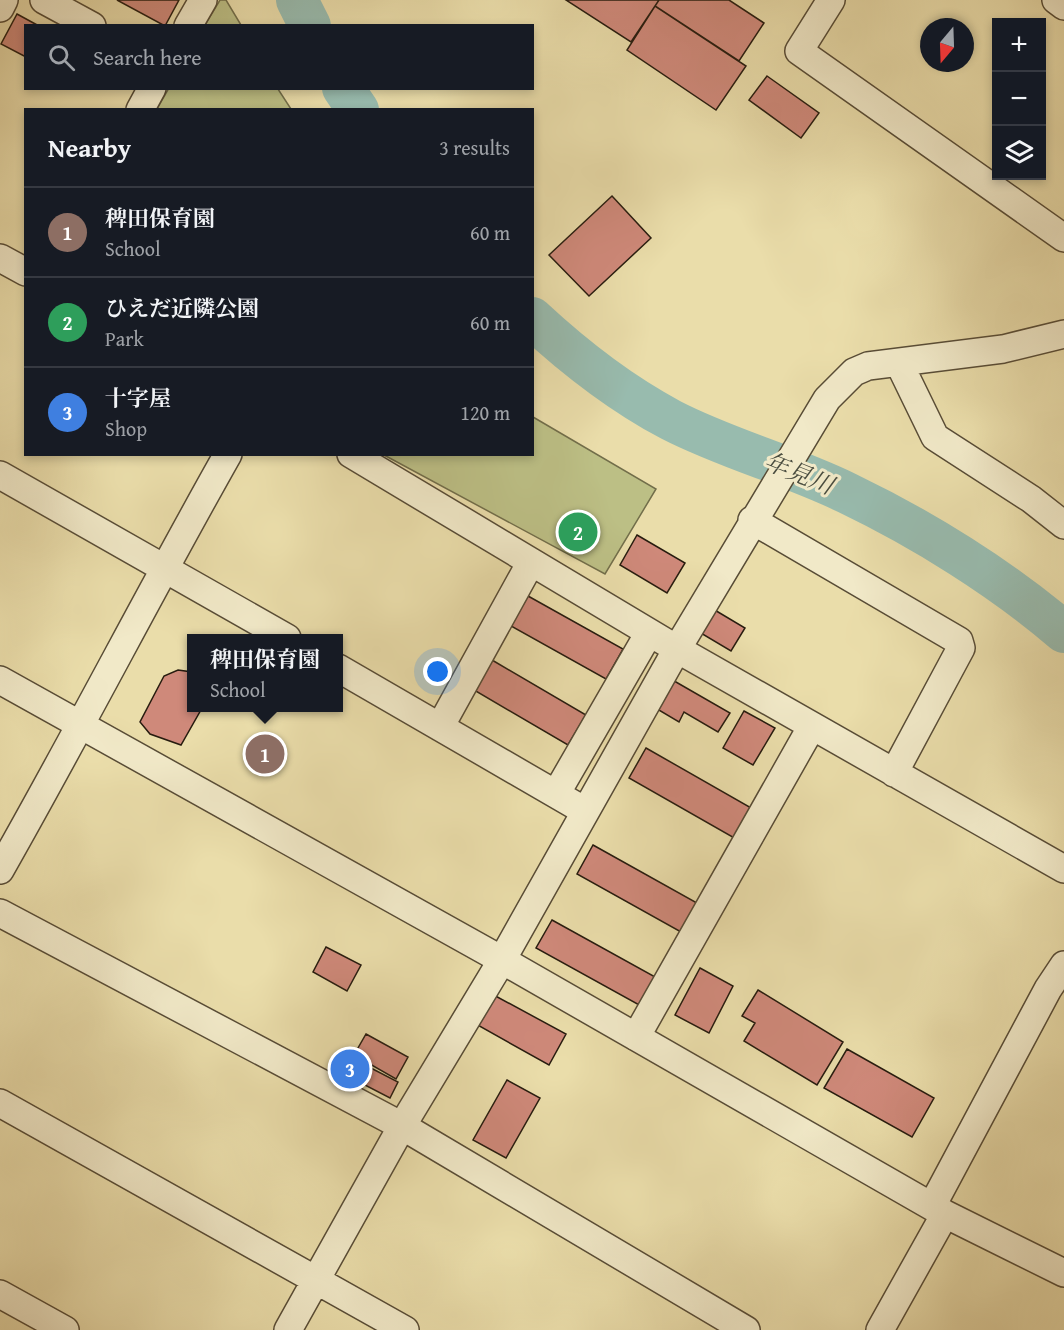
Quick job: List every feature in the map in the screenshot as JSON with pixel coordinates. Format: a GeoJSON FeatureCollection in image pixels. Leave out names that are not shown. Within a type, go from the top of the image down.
{"type":"FeatureCollection","features":[{"type":"Feature","properties":{"kind":"street"},"geometry":{"type":"LineString","coordinates":[[0,8],[4,0]]}},
{"type":"Feature","properties":{"kind":"street"},"geometry":{"type":"LineString","coordinates":[[44,0],[88,24]]}},
{"type":"Feature","properties":{"kind":"street"},"geometry":{"type":"LineString","coordinates":[[189,24],[202,0]]}},
{"type":"Feature","properties":{"kind":"street"},"geometry":{"type":"LineString","coordinates":[[831,0],[800,51],[1064,238]]}},
{"type":"Feature","properties":{"kind":"street"},"geometry":{"type":"LineString","coordinates":[[1056,0],[1064,6]]}},
{"type":"Feature","properties":{"kind":"street"},"geometry":{"type":"LineString","coordinates":[[141,108],[151,90]]}},
{"type":"Feature","properties":{"kind":"street"},"geometry":{"type":"LineString","coordinates":[[0,258],[24,271]]}},
{"type":"Feature","properties":{"kind":"street"},"geometry":{"type":"LineString","coordinates":[[288,1330],[402,1126],[502,960],[677,649],[752,520],[827,399],[854,372],[868,366],[1003,349],[1064,334]]}},
{"type":"Feature","properties":{"kind":"street"},"geometry":{"type":"LineString","coordinates":[[899,363],[935,437],[1030,499],[1064,525]]}},
{"type":"Feature","properties":{"kind":"street"},"geometry":{"type":"LineString","coordinates":[[0,870],[82,727],[164,567],[227,456]]}},
{"type":"Feature","properties":{"kind":"street"},"geometry":{"type":"LineString","coordinates":[[354,456],[649,633],[1064,869]]}},
{"type":"Feature","properties":{"kind":"street"},"geometry":{"type":"LineString","coordinates":[[0,475],[278,634]]}},
{"type":"Feature","properties":{"kind":"street"},"geometry":{"type":"LineString","coordinates":[[752,520],[959,641],[961,648],[894,773]]}},
{"type":"Feature","properties":{"kind":"street"},"geometry":{"type":"LineString","coordinates":[[440,727],[531,562]]}},
{"type":"Feature","properties":{"kind":"street"},"geometry":{"type":"LineString","coordinates":[[556,794],[649,633]]}},
{"type":"Feature","properties":{"kind":"street"},"geometry":{"type":"LineString","coordinates":[[343,670],[585,811]]}},
{"type":"Feature","properties":{"kind":"street"},"geometry":{"type":"LineString","coordinates":[[0,680],[502,960],[938,1210],[1064,1273]]}},
{"type":"Feature","properties":{"kind":"street"},"geometry":{"type":"LineString","coordinates":[[636,1037],[812,726]]}},
{"type":"Feature","properties":{"kind":"street"},"geometry":{"type":"LineString","coordinates":[[0,913],[402,1126],[746,1330]]}},
{"type":"Feature","properties":{"kind":"street"},"geometry":{"type":"LineString","coordinates":[[880,1330],[1048,989],[1064,965]]}},
{"type":"Feature","properties":{"kind":"street"},"geometry":{"type":"LineString","coordinates":[[0,1102],[405,1330]]}},
{"type":"Feature","properties":{"kind":"street"},"geometry":{"type":"LineString","coordinates":[[0,1294],[65,1330]]}},
{"type":"Feature","properties":{"kind":"green space"},"geometry":{"type":"Polygon","coordinates":[[[220,0],[226,0],[240,24],[206,24],[220,0]]]}},
{"type":"Feature","properties":{"kind":"green space"},"geometry":{"type":"Polygon","coordinates":[[[168,90],[279,90],[290,108],[158,108],[168,90]]]}},
{"type":"Feature","properties":{"kind":"green space"},"geometry":{"type":"Polygon","coordinates":[[[534,418],[656,489],[605,574],[386,456],[534,456],[534,418]]]}},
{"type":"Feature","properties":{"kind":"building"},"geometry":{"type":"Polygon","coordinates":[[[117,0],[179,0],[166,24],[161,24],[117,0]]]}},
{"type":"Feature","properties":{"kind":"building"},"geometry":{"type":"Polygon","coordinates":[[[566,0],[659,0],[631,42],[566,0]]]}},
{"type":"Feature","properties":{"kind":"building"},"geometry":{"type":"Polygon","coordinates":[[[659,0],[729,0],[764,23],[739,61],[655,6],[659,0]]]}},
{"type":"Feature","properties":{"kind":"building"},"geometry":{"type":"Polygon","coordinates":[[[655,6],[746,66],[716,110],[627,50],[655,6]]]}},
{"type":"Feature","properties":{"kind":"building"},"geometry":{"type":"Polygon","coordinates":[[[17,14],[35,24],[24,24],[24,56],[1,44],[17,14]]]}},
{"type":"Feature","properties":{"kind":"building"},"geometry":{"type":"Polygon","coordinates":[[[767,76],[819,113],[801,138],[749,100],[767,76]]]}},
{"type":"Feature","properties":{"kind":"building"},"geometry":{"type":"Polygon","coordinates":[[[612,196],[651,238],[589,296],[549,255],[612,196]]]}},
{"type":"Feature","properties":{"kind":"building"},"geometry":{"type":"Polygon","coordinates":[[[637,535],[685,563],[667,593],[620,565],[637,535]]]}},
{"type":"Feature","properties":{"kind":"building"},"geometry":{"type":"Polygon","coordinates":[[[528,596],[623,649],[606,679],[511,626],[528,596]]]}},
{"type":"Feature","properties":{"kind":"building"},"geometry":{"type":"Polygon","coordinates":[[[708,606],[745,628],[731,651],[694,629],[708,606]]]}},
{"type":"Feature","properties":{"kind":"building"},"geometry":{"type":"Polygon","coordinates":[[[492,660],[586,715],[568,745],[474,690],[492,660]]]}},
{"type":"Feature","properties":{"kind":"building"},"geometry":{"type":"Polygon","coordinates":[[[178,670],[187,671],[187,712],[200,712],[181,745],[150,734],[140,722],[164,676],[178,670]]]}},
{"type":"Feature","properties":{"kind":"building"},"geometry":{"type":"Polygon","coordinates":[[[669,678],[730,713],[718,732],[684,712],[679,722],[652,706],[669,678]]]}},
{"type":"Feature","properties":{"kind":"building"},"geometry":{"type":"Polygon","coordinates":[[[744,711],[775,728],[753,765],[723,748],[744,711]]]}},
{"type":"Feature","properties":{"kind":"building"},"geometry":{"type":"Polygon","coordinates":[[[646,748],[753,809],[736,839],[629,778],[646,748]]]}},
{"type":"Feature","properties":{"kind":"building"},"geometry":{"type":"Polygon","coordinates":[[[593,845],[697,903],[681,932],[577,874],[593,845]]]}},
{"type":"Feature","properties":{"kind":"building"},"geometry":{"type":"Polygon","coordinates":[[[552,920],[657,978],[641,1006],[536,948],[552,920]]]}},
{"type":"Feature","properties":{"kind":"building"},"geometry":{"type":"Polygon","coordinates":[[[326,947],[361,965],[347,991],[313,972],[326,947]]]}},
{"type":"Feature","properties":{"kind":"building"},"geometry":{"type":"Polygon","coordinates":[[[700,968],[733,986],[709,1033],[675,1015],[700,968]]]}},
{"type":"Feature","properties":{"kind":"building"},"geometry":{"type":"Polygon","coordinates":[[[758,990],[843,1042],[817,1085],[744,1041],[755,1023],[742,1016],[758,990]]]}},
{"type":"Feature","properties":{"kind":"building"},"geometry":{"type":"Polygon","coordinates":[[[490,993],[566,1034],[549,1065],[474,1023],[490,993]]]}},
{"type":"Feature","properties":{"kind":"building"},"geometry":{"type":"Polygon","coordinates":[[[366,1034],[408,1057],[396,1079],[354,1055],[366,1034]]]}},
{"type":"Feature","properties":{"kind":"building"},"geometry":{"type":"Polygon","coordinates":[[[847,1049],[934,1098],[912,1137],[824,1088],[847,1049]]]}},
{"type":"Feature","properties":{"kind":"building"},"geometry":{"type":"Polygon","coordinates":[[[367,1066],[398,1082],[390,1098],[359,1082],[367,1066]]]}},
{"type":"Feature","properties":{"kind":"building"},"geometry":{"type":"Polygon","coordinates":[[[507,1080],[540,1098],[506,1158],[473,1140],[507,1080]]]}},
{"type":"Feature","properties":{"kind":"waterway","name":"年見川"},"geometry":{"type":"LineString","coordinates":[[297,0],[309,24]]}},
{"type":"Feature","properties":{"kind":"waterway","name":"年見川"},"geometry":{"type":"LineString","coordinates":[[344,90],[357,108]]}},
{"type":"Feature","properties":{"kind":"waterway","name":"年見川"},"geometry":{"type":"LineString","coordinates":[[534,320],[598,374],[652,409],[714,440],[825,483],[904,522],[987,574],[1064,632]]}},
{"type":"Feature","properties":{"kind":"place","name":"ひえだ近隣公園"},"geometry":{"type":"Point","coordinates":[578,532]}},
{"type":"Feature","properties":{"kind":"place","name":"稗田保育園"},"geometry":{"type":"Point","coordinates":[265,754]}},
{"type":"Feature","properties":{"kind":"place","name":"十字屋"},"geometry":{"type":"Point","coordinates":[350,1069]}}]}
